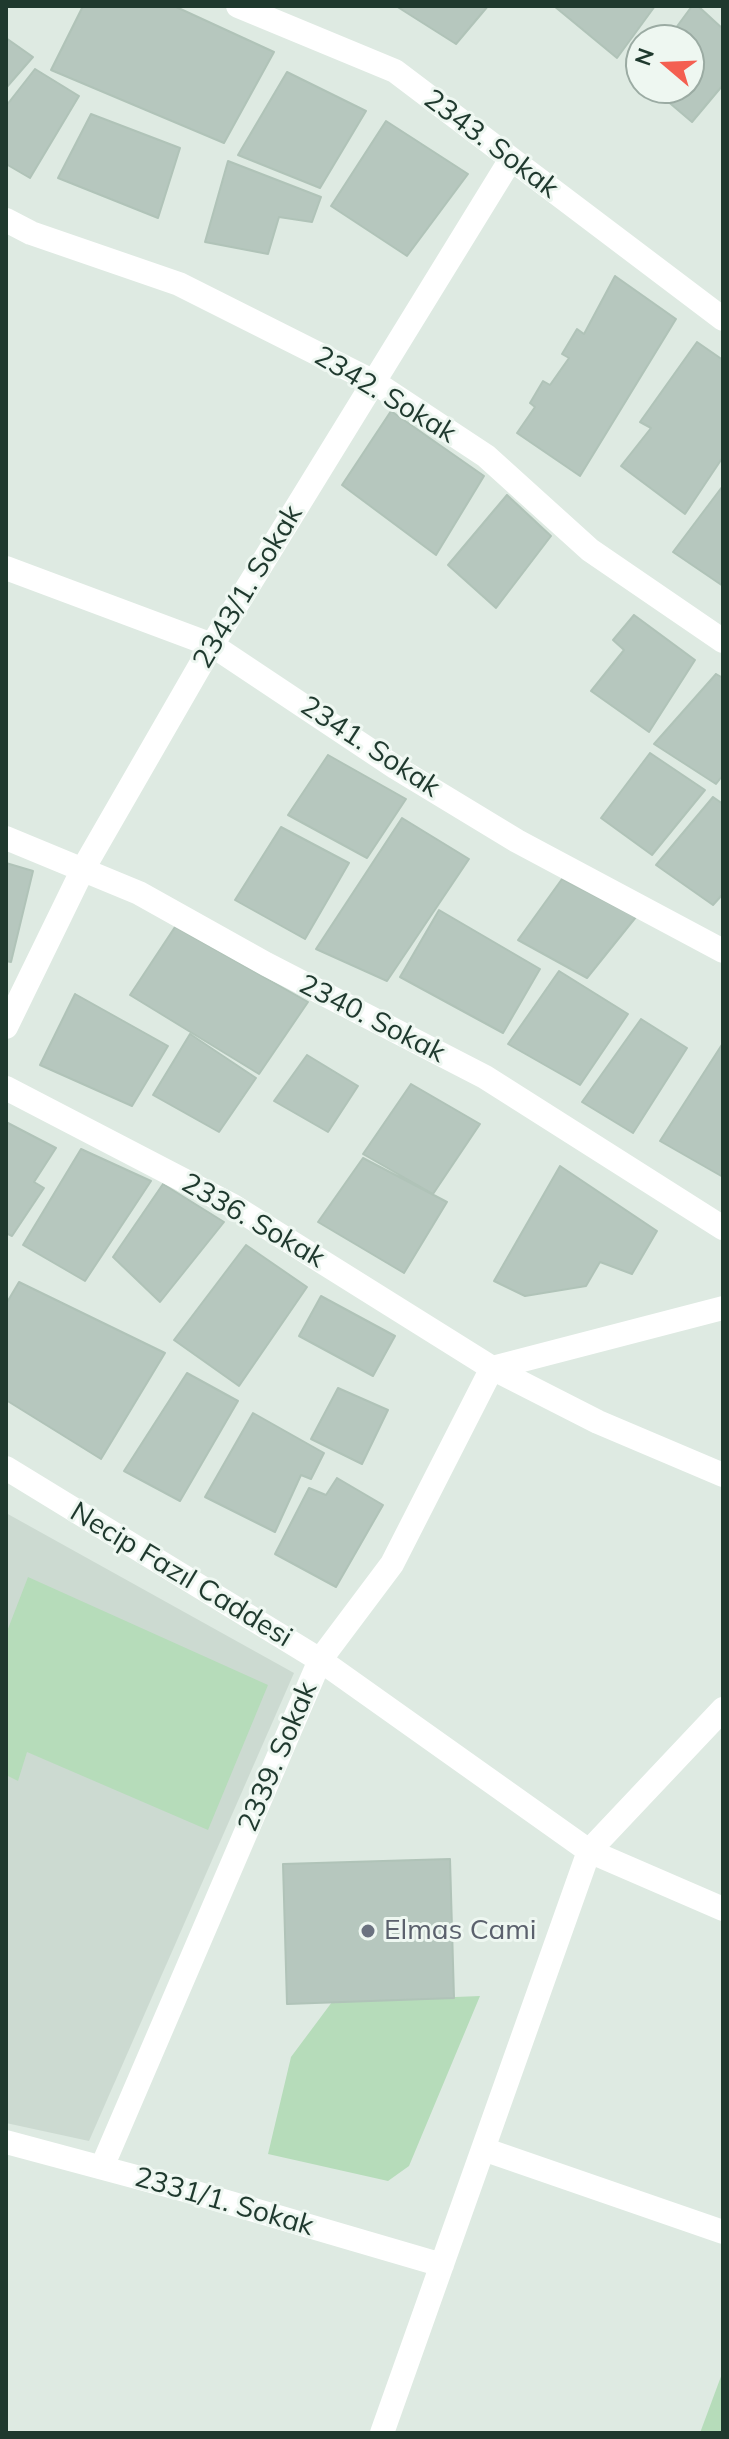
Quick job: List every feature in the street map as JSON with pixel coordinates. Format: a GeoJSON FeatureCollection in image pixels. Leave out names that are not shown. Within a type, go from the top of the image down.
{"type":"FeatureCollection","features":[{"type":"Feature","properties":{"kind":"street","name":"2343. Sokak"},"geometry":{"type":"LineString","coordinates":[[238,6],[395,71],[723,319]]}},
{"type":"Feature","properties":{"kind":"street","name":"2343/1. Sokak"},"geometry":{"type":"LineString","coordinates":[[6,1027],[83,869],[212,645],[511,159]]}},
{"type":"Feature","properties":{"kind":"street","name":"2342. Sokak"},"geometry":{"type":"LineString","coordinates":[[6,220],[31,233],[179,284],[374,382],[486,456],[590,550],[723,641]]}},
{"type":"Feature","properties":{"kind":"street","name":"2341. Sokak"},"geometry":{"type":"LineString","coordinates":[[6,568],[212,645],[395,767],[517,841],[723,951]]}},
{"type":"Feature","properties":{"kind":"street","name":"2340. Sokak"},"geometry":{"type":"LineString","coordinates":[[6,838],[139,893],[266,964],[485,1077],[723,1228]]}},
{"type":"Feature","properties":{"kind":"street","name":"2336. Sokak"},"geometry":{"type":"LineString","coordinates":[[6,1088],[233,1206],[492,1368]]}},
{"type":"Feature","properties":{"kind":"street"},"geometry":{"type":"LineString","coordinates":[[492,1368],[723,1308]]}},
{"type":"Feature","properties":{"kind":"street"},"geometry":{"type":"LineString","coordinates":[[492,1368],[598,1422],[723,1475]]}},
{"type":"Feature","properties":{"kind":"street","name":"2339. Sokak"},"geometry":{"type":"LineString","coordinates":[[102,2167],[320,1660],[392,1564],[492,1368]]}},
{"type":"Feature","properties":{"kind":"street","name":"Necip Fazıl Caddesi"},"geometry":{"type":"LineString","coordinates":[[6,1468],[320,1660],[589,1851],[723,1909]]}},
{"type":"Feature","properties":{"kind":"street"},"geometry":{"type":"LineString","coordinates":[[382,2433],[589,1851],[723,1709]]}},
{"type":"Feature","properties":{"kind":"street","name":"2331/1. Sokak"},"geometry":{"type":"LineString","coordinates":[[6,2142],[442,2265]]}},
{"type":"Feature","properties":{"kind":"street"},"geometry":{"type":"LineString","coordinates":[[483,2149],[723,2232]]}},
{"type":"Feature","properties":{"kind":"shaded area"},"geometry":{"type":"Polygon","coordinates":[[[6,1513],[294,1673],[89,2141],[6,2123],[6,1513]]]}},
{"type":"Feature","properties":{"kind":"green space"},"geometry":{"type":"Polygon","coordinates":[[[28,1577],[268,1685],[208,1830],[27,1752],[18,1781],[6,1775],[6,1634],[28,1577]]]}},
{"type":"Feature","properties":{"kind":"green space"},"geometry":{"type":"Polygon","coordinates":[[[480,1996],[409,2166],[388,2181],[268,2154],[291,2057],[332,2002],[480,1996]]]}},
{"type":"Feature","properties":{"kind":"green space"},"geometry":{"type":"Polygon","coordinates":[[[723,2371],[723,2433],[700,2433],[723,2371]]]}},
{"type":"Feature","properties":{"kind":"building"},"geometry":{"type":"Polygon","coordinates":[[[83,6],[174,6],[274,52],[224,143],[51,70],[83,6]]]}},
{"type":"Feature","properties":{"kind":"building"},"geometry":{"type":"Polygon","coordinates":[[[396,6],[488,6],[456,44],[396,6]]]}},
{"type":"Feature","properties":{"kind":"building"},"geometry":{"type":"Polygon","coordinates":[[[554,6],[655,6],[642,24],[625,24],[625,47],[617,58],[554,6]]]}},
{"type":"Feature","properties":{"kind":"building"},"geometry":{"type":"Polygon","coordinates":[[[692,6],[698,6],[723,29],[723,85],[692,122],[671,104],[705,104],[705,24],[679,24],[692,6]]]}},
{"type":"Feature","properties":{"kind":"building"},"geometry":{"type":"Polygon","coordinates":[[[6,38],[33,57],[6,88],[6,38]]]}},
{"type":"Feature","properties":{"kind":"building"},"geometry":{"type":"Polygon","coordinates":[[[35,69],[79,96],[30,178],[6,164],[6,106],[35,69]]]}},
{"type":"Feature","properties":{"kind":"building"},"geometry":{"type":"Polygon","coordinates":[[[287,72],[366,111],[320,188],[238,155],[287,72]]]}},
{"type":"Feature","properties":{"kind":"building"},"geometry":{"type":"Polygon","coordinates":[[[91,114],[180,148],[158,218],[58,178],[91,114]]]}},
{"type":"Feature","properties":{"kind":"building"},"geometry":{"type":"Polygon","coordinates":[[[386,121],[468,174],[407,256],[331,206],[386,121]]]}},
{"type":"Feature","properties":{"kind":"building"},"geometry":{"type":"Polygon","coordinates":[[[228,161],[321,197],[312,222],[279,217],[268,254],[205,242],[228,161]]]}},
{"type":"Feature","properties":{"kind":"building"},"geometry":{"type":"Polygon","coordinates":[[[615,276],[676,319],[580,476],[517,433],[535,407],[530,403],[543,381],[550,385],[569,358],[562,354],[577,329],[584,334],[615,276]]]}},
{"type":"Feature","properties":{"kind":"building"},"geometry":{"type":"Polygon","coordinates":[[[697,342],[723,360],[723,457],[685,514],[621,466],[651,428],[640,422],[697,342]]]}},
{"type":"Feature","properties":{"kind":"building"},"geometry":{"type":"Polygon","coordinates":[[[391,411],[484,476],[436,555],[342,485],[391,411]]]}},
{"type":"Feature","properties":{"kind":"building"},"geometry":{"type":"Polygon","coordinates":[[[723,487],[723,586],[673,552],[723,487]]]}},
{"type":"Feature","properties":{"kind":"building"},"geometry":{"type":"Polygon","coordinates":[[[507,495],[551,536],[496,608],[448,565],[507,495]]]}},
{"type":"Feature","properties":{"kind":"building"},"geometry":{"type":"Polygon","coordinates":[[[634,615],[695,660],[649,732],[591,691],[624,650],[613,640],[634,615]]]}},
{"type":"Feature","properties":{"kind":"building"},"geometry":{"type":"Polygon","coordinates":[[[716,674],[723,678],[723,775],[716,784],[654,744],[716,674]]]}},
{"type":"Feature","properties":{"kind":"building"},"geometry":{"type":"Polygon","coordinates":[[[650,753],[705,790],[652,855],[601,818],[650,753]]]}},
{"type":"Feature","properties":{"kind":"building"},"geometry":{"type":"Polygon","coordinates":[[[328,755],[406,799],[367,858],[288,815],[328,755]]]}},
{"type":"Feature","properties":{"kind":"building"},"geometry":{"type":"Polygon","coordinates":[[[713,797],[723,804],[723,894],[713,905],[656,865],[713,797]]]}},
{"type":"Feature","properties":{"kind":"building"},"geometry":{"type":"Polygon","coordinates":[[[402,818],[469,859],[387,981],[316,949],[402,818]]]}},
{"type":"Feature","properties":{"kind":"building"},"geometry":{"type":"Polygon","coordinates":[[[281,827],[349,863],[305,939],[235,900],[281,827]]]}},
{"type":"Feature","properties":{"kind":"building"},"geometry":{"type":"Polygon","coordinates":[[[6,863],[33,871],[11,962],[6,961],[6,863]]]}},
{"type":"Feature","properties":{"kind":"building"},"geometry":{"type":"Polygon","coordinates":[[[562,879],[636,917],[587,978],[518,940],[562,879]]]}},
{"type":"Feature","properties":{"kind":"building"},"geometry":{"type":"Polygon","coordinates":[[[439,910],[540,969],[503,1033],[400,977],[439,910]]]}},
{"type":"Feature","properties":{"kind":"building"},"geometry":{"type":"Polygon","coordinates":[[[175,927],[308,1002],[259,1074],[130,995],[175,927]]]}},
{"type":"Feature","properties":{"kind":"building"},"geometry":{"type":"Polygon","coordinates":[[[559,971],[628,1014],[580,1085],[508,1044],[559,971]]]}},
{"type":"Feature","properties":{"kind":"building"},"geometry":{"type":"Polygon","coordinates":[[[75,994],[168,1046],[132,1106],[40,1065],[75,994]]]}},
{"type":"Feature","properties":{"kind":"building"},"geometry":{"type":"Polygon","coordinates":[[[641,1019],[687,1048],[633,1133],[582,1102],[641,1019]]]}},
{"type":"Feature","properties":{"kind":"building"},"geometry":{"type":"Polygon","coordinates":[[[190,1034],[256,1078],[219,1132],[153,1095],[190,1034]]]}},
{"type":"Feature","properties":{"kind":"building"},"geometry":{"type":"Polygon","coordinates":[[[723,1043],[723,1177],[660,1141],[723,1043]]]}},
{"type":"Feature","properties":{"kind":"building"},"geometry":{"type":"Polygon","coordinates":[[[307,1055],[358,1086],[328,1132],[274,1101],[307,1055]]]}},
{"type":"Feature","properties":{"kind":"building"},"geometry":{"type":"Polygon","coordinates":[[[411,1084],[480,1124],[433,1194],[363,1154],[411,1084]]]}},
{"type":"Feature","properties":{"kind":"building"},"geometry":{"type":"Polygon","coordinates":[[[6,1122],[56,1148],[34,1182],[44,1188],[12,1236],[6,1233],[6,1122]]]}},
{"type":"Feature","properties":{"kind":"building"},"geometry":{"type":"Polygon","coordinates":[[[81,1149],[151,1181],[85,1281],[23,1245],[81,1149]]]}},
{"type":"Feature","properties":{"kind":"building"},"geometry":{"type":"Polygon","coordinates":[[[363,1158],[447,1202],[404,1273],[318,1222],[363,1158]]]}},
{"type":"Feature","properties":{"kind":"building"},"geometry":{"type":"Polygon","coordinates":[[[560,1166],[657,1231],[632,1274],[600,1262],[586,1286],[525,1296],[494,1281],[560,1166]]]}},
{"type":"Feature","properties":{"kind":"building"},"geometry":{"type":"Polygon","coordinates":[[[163,1184],[224,1222],[160,1302],[113,1257],[163,1184]]]}},
{"type":"Feature","properties":{"kind":"building"},"geometry":{"type":"Polygon","coordinates":[[[246,1245],[307,1287],[239,1386],[174,1340],[246,1245]]]}},
{"type":"Feature","properties":{"kind":"building"},"geometry":{"type":"Polygon","coordinates":[[[19,1282],[165,1353],[101,1459],[6,1400],[6,1304],[19,1282]]]}},
{"type":"Feature","properties":{"kind":"building"},"geometry":{"type":"Polygon","coordinates":[[[321,1296],[395,1336],[373,1376],[299,1336],[321,1296]]]}},
{"type":"Feature","properties":{"kind":"building"},"geometry":{"type":"Polygon","coordinates":[[[187,1373],[238,1401],[180,1501],[124,1471],[187,1373]]]}},
{"type":"Feature","properties":{"kind":"building"},"geometry":{"type":"Polygon","coordinates":[[[338,1388],[388,1410],[362,1464],[311,1439],[338,1388]]]}},
{"type":"Feature","properties":{"kind":"building"},"geometry":{"type":"Polygon","coordinates":[[[253,1413],[324,1453],[311,1479],[301,1475],[275,1532],[205,1497],[253,1413]]]}},
{"type":"Feature","properties":{"kind":"building"},"geometry":{"type":"Polygon","coordinates":[[[337,1478],[383,1505],[336,1587],[275,1554],[309,1488],[326,1495],[337,1478]]]}},
{"type":"Feature","properties":{"kind":"building","name":"Elmas Cami"},"geometry":{"type":"Polygon","coordinates":[[[450,1859],[454,1998],[287,2004],[283,1864],[450,1859]]]}},
{"type":"Feature","properties":{"kind":"place","name":"Elmas Cami"},"geometry":{"type":"Point","coordinates":[368,1931]}}]}
